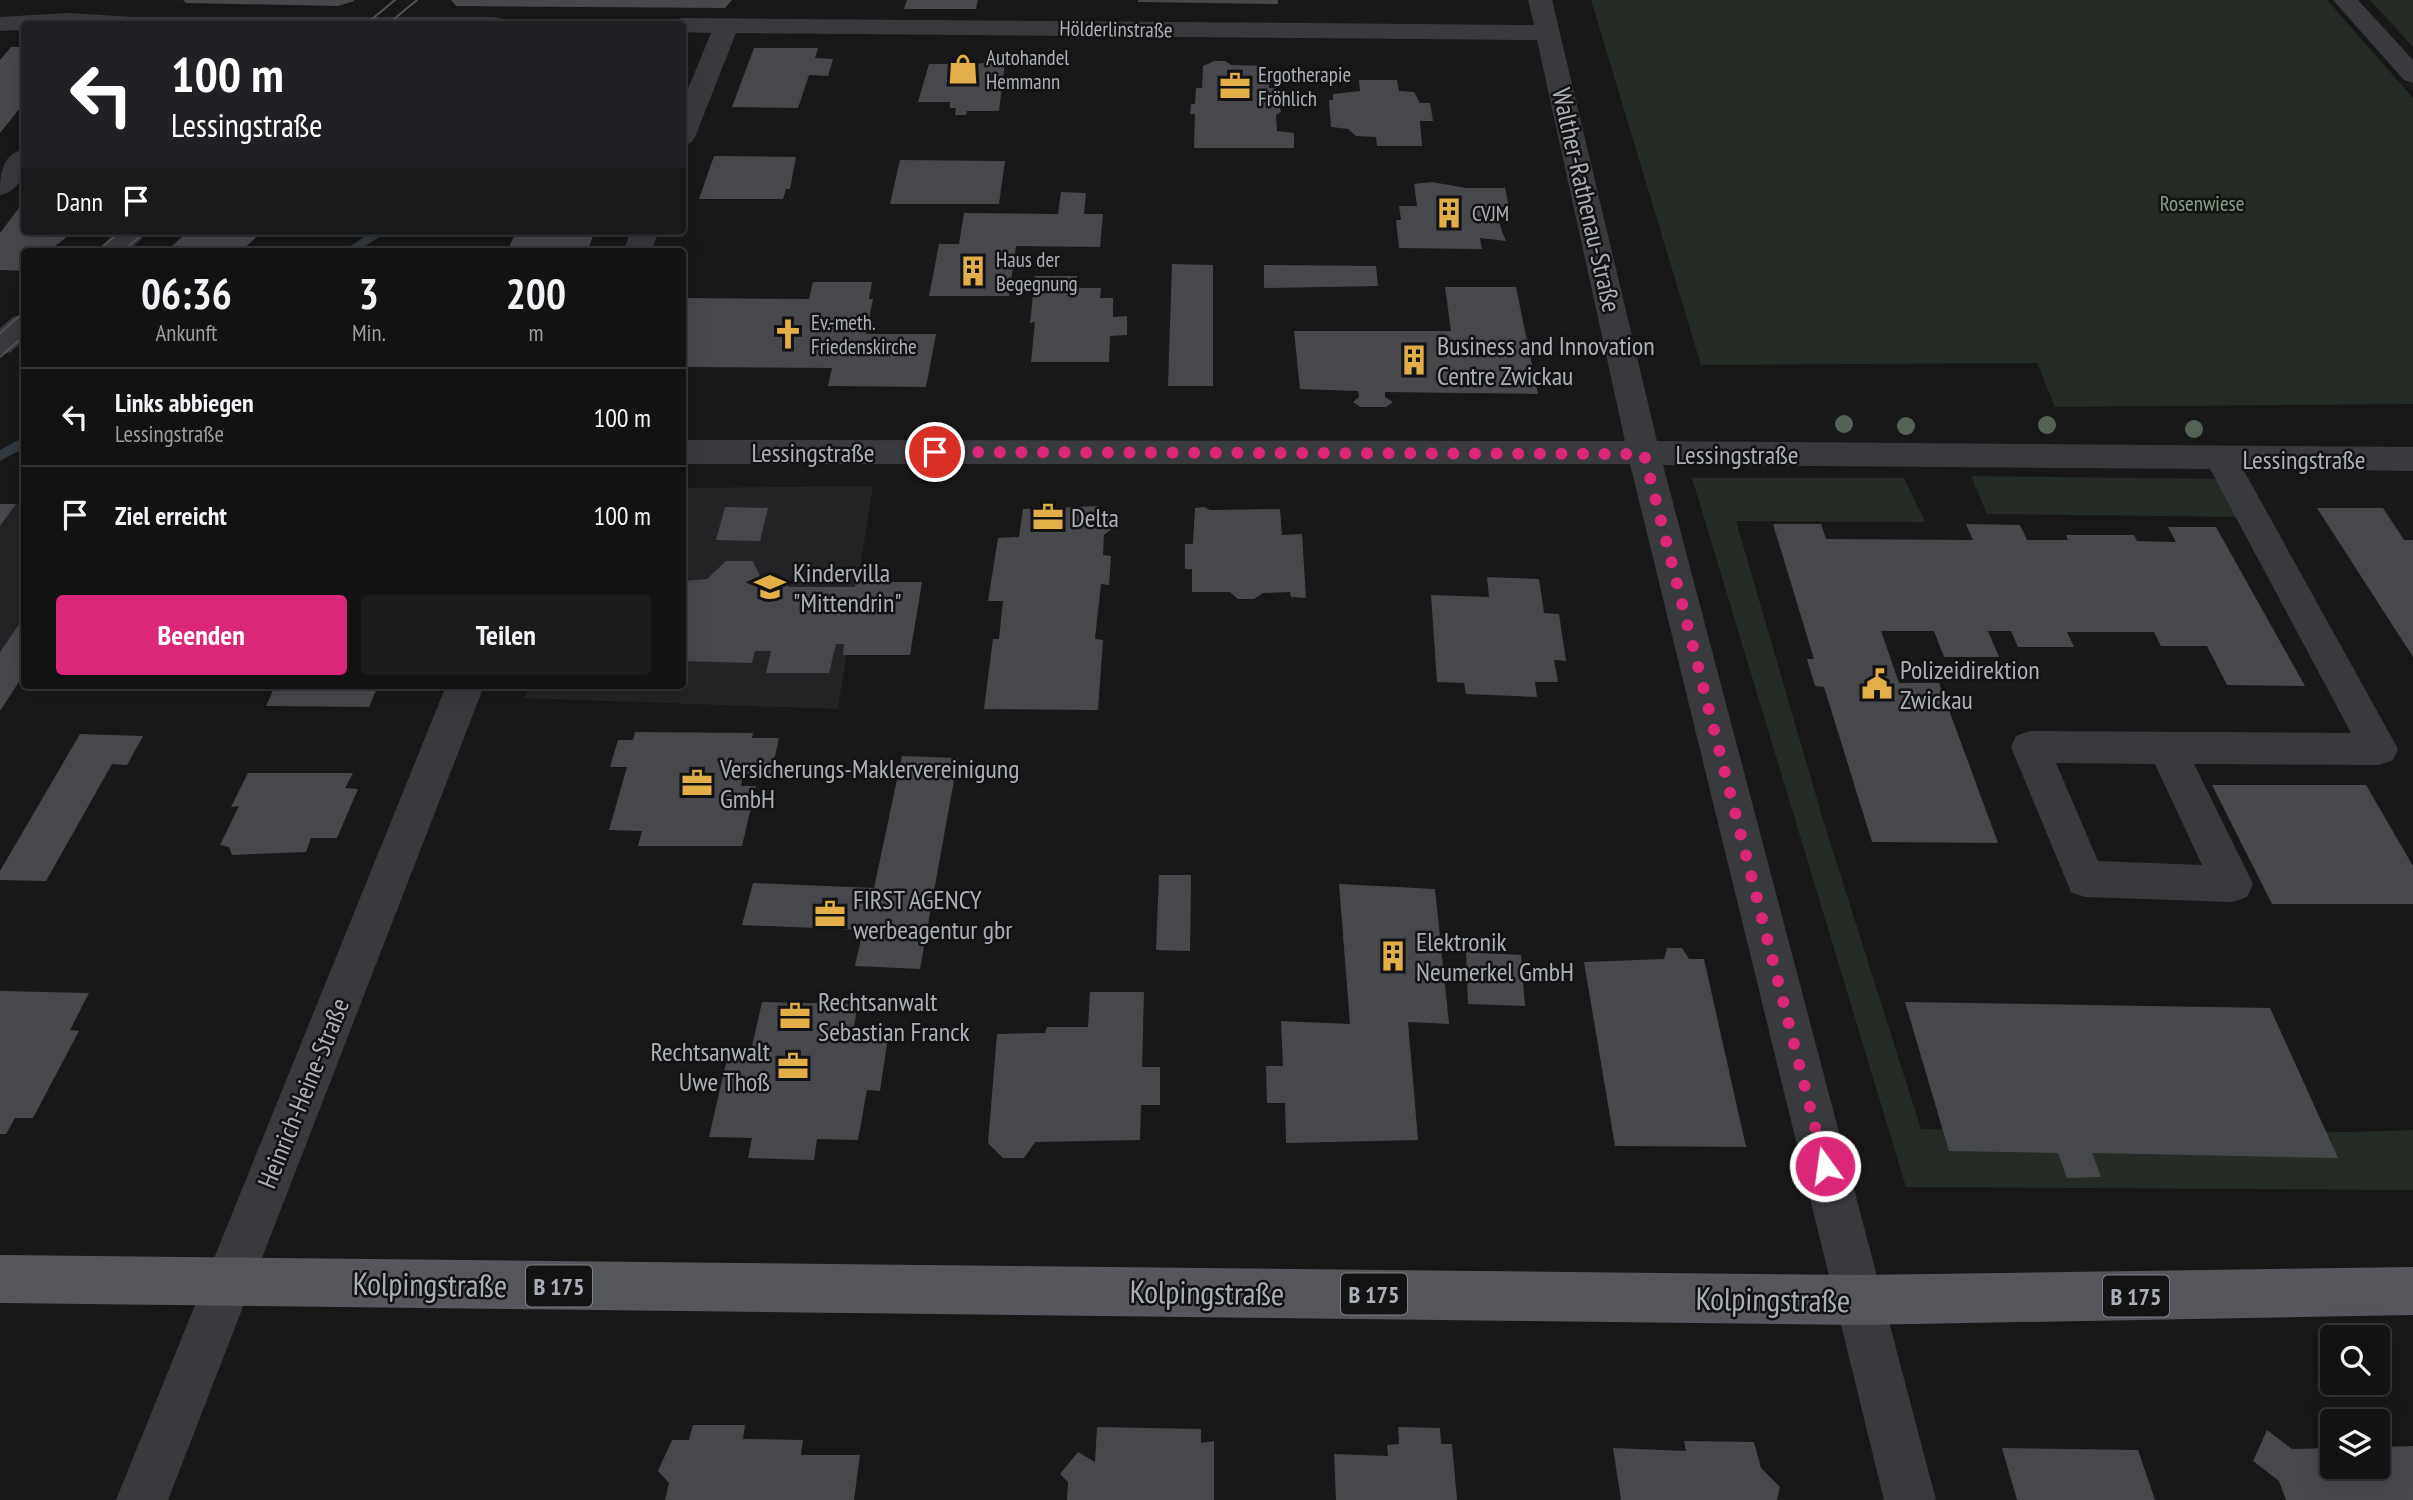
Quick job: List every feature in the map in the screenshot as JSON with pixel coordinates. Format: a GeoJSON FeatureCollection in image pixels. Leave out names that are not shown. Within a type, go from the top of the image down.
{"type":"FeatureCollection","features":[{"type":"Feature","properties":{"kind":"main road","name":"Kolpingstraße"},"geometry":{"type":"LineString","coordinates":[[0,1279],[1859,1300],[2413,1291]]}},
{"type":"Feature","properties":{"kind":"street"},"geometry":{"type":"LineString","coordinates":[[134,21],[145,0]]}},
{"type":"Feature","properties":{"kind":"street"},"geometry":{"type":"LineString","coordinates":[[380,21],[405,0]]}},
{"type":"Feature","properties":{"kind":"street","name":"Walther-Rathenau-Straße"},"geometry":{"type":"LineString","coordinates":[[1540,0],[1644,454],[1910,1500]]}},
{"type":"Feature","properties":{"kind":"street"},"geometry":{"type":"LineString","coordinates":[[2345,0],[2413,75]]}},
{"type":"Feature","properties":{"kind":"street","name":"Hölderlinstraße"},"geometry":{"type":"LineString","coordinates":[[686,26],[726,26],[761,15],[1549,33]]}},
{"type":"Feature","properties":{"kind":"street"},"geometry":{"type":"LineString","coordinates":[[51,21],[84,21]]}},
{"type":"Feature","properties":{"kind":"street"},"geometry":{"type":"LineString","coordinates":[[0,24],[21,23]]}},
{"type":"Feature","properties":{"kind":"street"},"geometry":{"type":"LineString","coordinates":[[686,127],[726,26]]}},
{"type":"Feature","properties":{"kind":"street"},"geometry":{"type":"LineString","coordinates":[[0,187],[21,161]]}},
{"type":"Feature","properties":{"kind":"street"},"geometry":{"type":"LineString","coordinates":[[115,248],[130,235]]}},
{"type":"Feature","properties":{"kind":"street","name":"Lessingstraße"},"geometry":{"type":"LineString","coordinates":[[686,452],[1912,454],[2413,459]]}},
{"type":"Feature","properties":{"kind":"street"},"geometry":{"type":"LineString","coordinates":[[2166,749],[2232,884],[2085,879],[2030,747],[2379,749],[2221,459]]}},
{"type":"Feature","properties":{"kind":"street","name":"Heinrich-Heine-Straße"},"geometry":{"type":"LineString","coordinates":[[142,1500],[464,689]]}},
{"type":"Feature","properties":{"kind":"shaded area","name":"Kindervilla \"Mittendrin\""},"geometry":{"type":"Polygon","coordinates":[[[873,486],[838,709],[525,698],[528,689],[686,689],[686,488],[873,486]]]}},
{"type":"Feature","properties":{"kind":"shaded area"},"geometry":{"type":"Polygon","coordinates":[[[21,503],[21,621],[0,652],[0,526],[16,504],[21,503]]]}},
{"type":"Feature","properties":{"kind":"green space","name":"Rosenwiese"},"geometry":{"type":"Polygon","coordinates":[[[1591,0],[2327,0],[2413,98],[2413,404],[2055,407],[2037,363],[1701,365],[1591,0]]]}},
{"type":"Feature","properties":{"kind":"green space"},"geometry":{"type":"Polygon","coordinates":[[[2370,0],[2413,0],[2413,47],[2370,0]]]}},
{"type":"Feature","properties":{"kind":"green space"},"geometry":{"type":"Polygon","coordinates":[[[1971,476],[2219,479],[2241,517],[1987,514],[1971,476]]]}},
{"type":"Feature","properties":{"kind":"green space"},"geometry":{"type":"Polygon","coordinates":[[[1692,478],[1904,478],[1925,522],[1736,521],[1824,823],[1921,1129],[2349,1132],[2413,1130],[2413,1190],[1906,1187],[1692,478]]]}},
{"type":"Feature","properties":{"kind":"building"},"geometry":{"type":"Polygon","coordinates":[[[183,0],[354,1],[338,6],[186,3],[183,0]]]}},
{"type":"Feature","properties":{"kind":"building"},"geometry":{"type":"Polygon","coordinates":[[[451,0],[732,0],[725,8],[456,6],[451,0]]]}},
{"type":"Feature","properties":{"kind":"building"},"geometry":{"type":"Polygon","coordinates":[[[907,0],[978,0],[976,9],[904,9],[907,0]]]}},
{"type":"Feature","properties":{"kind":"building"},"geometry":{"type":"Polygon","coordinates":[[[1278,0],[1278,4],[1138,2],[1278,0]]]}},
{"type":"Feature","properties":{"kind":"building"},"geometry":{"type":"Polygon","coordinates":[[[11,47],[20,47],[21,107],[0,133],[0,60],[11,47]]]}},
{"type":"Feature","properties":{"kind":"building"},"geometry":{"type":"Polygon","coordinates":[[[754,48],[818,48],[815,58],[833,59],[828,76],[809,75],[798,108],[732,107],[754,48]]]}},
{"type":"Feature","properties":{"kind":"building"},"geometry":{"type":"Polygon","coordinates":[[[985,59],[1005,63],[999,111],[967,111],[966,115],[955,115],[956,108],[950,108],[950,102],[918,102],[929,64],[976,64],[984,63],[985,59]]]}},
{"type":"Feature","properties":{"kind":"building"},"geometry":{"type":"Polygon","coordinates":[[[1214,61],[1225,61],[1231,65],[1268,66],[1269,88],[1275,88],[1281,112],[1276,115],[1277,131],[1294,133],[1294,148],[1194,148],[1195,114],[1190,114],[1191,104],[1195,104],[1196,88],[1202,88],[1203,66],[1214,61]]]}},
{"type":"Feature","properties":{"kind":"building"},"geometry":{"type":"Polygon","coordinates":[[[1359,80],[1397,80],[1399,91],[1414,92],[1420,103],[1430,103],[1433,121],[1420,121],[1422,146],[1377,146],[1376,137],[1356,136],[1348,129],[1331,127],[1329,100],[1333,100],[1333,94],[1360,91],[1359,80]]]}},
{"type":"Feature","properties":{"kind":"building"},"geometry":{"type":"Polygon","coordinates":[[[714,156],[796,157],[790,189],[786,189],[783,199],[699,199],[714,156]]]}},
{"type":"Feature","properties":{"kind":"building"},"geometry":{"type":"Polygon","coordinates":[[[900,160],[1005,161],[999,204],[890,204],[900,160]]]}},
{"type":"Feature","properties":{"kind":"building","name":"CVJM"},"geometry":{"type":"Polygon","coordinates":[[[1432,182],[1466,188],[1505,188],[1509,207],[1496,207],[1506,241],[1480,238],[1482,249],[1399,248],[1396,220],[1401,220],[1399,206],[1417,206],[1414,184],[1432,182]]]}},
{"type":"Feature","properties":{"kind":"building","name":"Haus der Begegnung"},"geometry":{"type":"Polygon","coordinates":[[[1061,192],[1086,193],[1084,214],[1103,214],[1100,247],[1016,246],[1009,296],[929,296],[939,244],[959,244],[964,213],[1058,214],[1061,192]]]}},
{"type":"Feature","properties":{"kind":"building"},"geometry":{"type":"Polygon","coordinates":[[[21,205],[21,235],[69,235],[53,248],[21,248],[21,271],[0,270],[0,233],[21,205]]]}},
{"type":"Feature","properties":{"kind":"building"},"geometry":{"type":"Polygon","coordinates":[[[184,235],[259,235],[244,248],[170,248],[184,235]]]}},
{"type":"Feature","properties":{"kind":"building"},"geometry":{"type":"Polygon","coordinates":[[[514,235],[593,235],[589,248],[509,248],[514,235]]]}},
{"type":"Feature","properties":{"kind":"building"},"geometry":{"type":"Polygon","coordinates":[[[1172,264],[1213,265],[1213,386],[1168,386],[1172,264]]]}},
{"type":"Feature","properties":{"kind":"building"},"geometry":{"type":"Polygon","coordinates":[[[1264,265],[1376,266],[1378,286],[1264,288],[1264,265]]]}},
{"type":"Feature","properties":{"kind":"building"},"geometry":{"type":"Polygon","coordinates":[[[1035,276],[1077,276],[1076,288],[1101,288],[1100,298],[1113,298],[1113,317],[1127,316],[1127,335],[1110,336],[1109,362],[1031,362],[1035,322],[1030,323],[1035,276]]]}},
{"type":"Feature","properties":{"kind":"building","name":"Ev.-meth. Friedenskirche"},"geometry":{"type":"Polygon","coordinates":[[[813,282],[872,282],[869,299],[873,299],[866,334],[936,334],[926,387],[828,386],[832,368],[686,367],[686,298],[809,299],[813,282]]]}},
{"type":"Feature","properties":{"kind":"building","name":"Business and Innovation Centre Zwickau"},"geometry":{"type":"Polygon","coordinates":[[[1445,287],[1516,287],[1538,394],[1385,392],[1385,397],[1393,402],[1386,407],[1360,407],[1353,402],[1359,397],[1358,391],[1300,389],[1294,331],[1451,331],[1445,287]]]}},
{"type":"Feature","properties":{"kind":"building"},"geometry":{"type":"Polygon","coordinates":[[[0,504],[16,504],[0,526],[0,504]]]}},
{"type":"Feature","properties":{"kind":"building"},"geometry":{"type":"Polygon","coordinates":[[[1099,506],[1099,513],[1115,519],[1115,526],[1104,535],[1103,555],[1111,556],[1109,585],[1101,584],[1095,639],[1103,640],[1098,710],[984,709],[993,639],[999,639],[1003,601],[988,601],[998,538],[1019,537],[1023,509],[1099,506]]]}},
{"type":"Feature","properties":{"kind":"building"},"geometry":{"type":"Polygon","coordinates":[[[725,507],[768,508],[760,541],[716,540],[725,507]]]}},
{"type":"Feature","properties":{"kind":"building"},"geometry":{"type":"Polygon","coordinates":[[[1204,507],[1210,510],[1280,509],[1282,535],[1302,534],[1306,598],[1291,597],[1290,592],[1263,593],[1254,599],[1238,599],[1230,592],[1192,592],[1192,569],[1185,569],[1185,544],[1193,544],[1195,508],[1204,507]]]}},
{"type":"Feature","properties":{"kind":"building"},"geometry":{"type":"Polygon","coordinates":[[[2317,508],[2383,508],[2404,540],[2413,540],[2413,657],[2317,508]]]}},
{"type":"Feature","properties":{"kind":"building","name":"Polizeidirektion Zwickau"},"geometry":{"type":"Polygon","coordinates":[[[1773,524],[1821,524],[1826,539],[1973,540],[1966,524],[2020,525],[2027,540],[2068,540],[2066,535],[2134,535],[2137,541],[2176,542],[2168,527],[2216,527],[2305,686],[2227,685],[2207,646],[2161,646],[2154,632],[2067,632],[2074,647],[2018,647],[2011,631],[1988,631],[1999,657],[1944,657],[1934,631],[1881,631],[1899,683],[1939,683],[1998,843],[1872,842],[1824,687],[1815,686],[1807,659],[1814,659],[1773,524]]]}},
{"type":"Feature","properties":{"kind":"building"},"geometry":{"type":"Polygon","coordinates":[[[726,561],[753,561],[761,579],[789,582],[788,587],[855,587],[856,582],[922,582],[910,655],[843,655],[844,644],[836,644],[829,673],[766,673],[771,651],[755,651],[752,663],[686,661],[686,581],[707,579],[726,561]]]}},
{"type":"Feature","properties":{"kind":"building"},"geometry":{"type":"Polygon","coordinates":[[[1487,577],[1539,579],[1544,613],[1559,614],[1566,661],[1554,660],[1558,682],[1535,682],[1537,697],[1466,694],[1464,683],[1437,682],[1431,595],[1489,597],[1487,577]]]}},
{"type":"Feature","properties":{"kind":"building"},"geometry":{"type":"Polygon","coordinates":[[[21,621],[21,679],[0,711],[0,652],[21,621]]]}},
{"type":"Feature","properties":{"kind":"building"},"geometry":{"type":"Polygon","coordinates":[[[274,689],[377,689],[369,707],[266,706],[274,689]]]}},
{"type":"Feature","properties":{"kind":"building"},"geometry":{"type":"Polygon","coordinates":[[[635,732],[753,733],[752,738],[779,738],[771,774],[743,774],[741,786],[756,786],[742,846],[638,846],[642,831],[609,830],[627,767],[610,767],[618,740],[633,740],[635,732]]]}},
{"type":"Feature","properties":{"kind":"building"},"geometry":{"type":"Polygon","coordinates":[[[80,734],[143,736],[127,765],[112,764],[46,881],[0,880],[0,871],[80,734]]]}},
{"type":"Feature","properties":{"kind":"building"},"geometry":{"type":"Polygon","coordinates":[[[902,756],[958,758],[920,969],[855,966],[863,930],[742,925],[753,883],[874,888],[902,756]]]}},
{"type":"Feature","properties":{"kind":"building"},"geometry":{"type":"Polygon","coordinates":[[[248,773],[353,773],[345,788],[358,789],[337,838],[311,838],[306,852],[232,855],[229,847],[220,845],[239,806],[231,807],[248,773]]]}},
{"type":"Feature","properties":{"kind":"building"},"geometry":{"type":"Polygon","coordinates":[[[2212,785],[2366,785],[2413,866],[2413,904],[2272,904],[2212,785]]]}},
{"type":"Feature","properties":{"kind":"building"},"geometry":{"type":"Polygon","coordinates":[[[1159,875],[1191,875],[1190,951],[1156,950],[1159,875]]]}},
{"type":"Feature","properties":{"kind":"building"},"geometry":{"type":"Polygon","coordinates":[[[1339,884],[1435,889],[1449,1024],[1408,1022],[1418,1140],[1286,1143],[1285,1103],[1267,1103],[1266,1066],[1283,1066],[1281,1021],[1350,1024],[1339,884]]]}},
{"type":"Feature","properties":{"kind":"building"},"geometry":{"type":"Polygon","coordinates":[[[1667,948],[1682,948],[1689,959],[1704,959],[1746,1147],[1615,1146],[1584,962],[1664,959],[1667,948]]]}},
{"type":"Feature","properties":{"kind":"building"},"geometry":{"type":"Polygon","coordinates":[[[1466,952],[1521,955],[1525,1006],[1468,1004],[1466,952]]]}},
{"type":"Feature","properties":{"kind":"building"},"geometry":{"type":"Polygon","coordinates":[[[0,991],[89,993],[70,1030],[79,1031],[33,1118],[15,1118],[6,1134],[0,1134],[0,991]]]}},
{"type":"Feature","properties":{"kind":"building"},"geometry":{"type":"Polygon","coordinates":[[[1090,992],[1144,992],[1142,1067],[1160,1067],[1160,1105],[1141,1105],[1140,1140],[1035,1142],[1024,1158],[1003,1158],[988,1143],[997,1034],[1045,1033],[1047,1027],[1088,1027],[1090,992]]]}},
{"type":"Feature","properties":{"kind":"building"},"geometry":{"type":"Polygon","coordinates":[[[762,1002],[858,1004],[852,1037],[888,1037],[880,1091],[867,1090],[858,1140],[817,1139],[814,1160],[748,1158],[752,1138],[709,1137],[729,1050],[751,1051],[762,1002]]]}},
{"type":"Feature","properties":{"kind":"building"},"geometry":{"type":"Polygon","coordinates":[[[1905,1002],[2270,1008],[2338,1158],[2092,1153],[2101,1177],[2067,1178],[2058,1153],[1949,1151],[1905,1002]]]}},
{"type":"Feature","properties":{"kind":"building"},"geometry":{"type":"Polygon","coordinates":[[[693,1425],[745,1425],[743,1439],[803,1440],[801,1455],[860,1455],[854,1500],[665,1500],[669,1483],[658,1471],[672,1440],[689,1440],[693,1425]]]}},
{"type":"Feature","properties":{"kind":"building"},"geometry":{"type":"Polygon","coordinates":[[[1097,1427],[1201,1429],[1201,1443],[1214,1441],[1214,1500],[1067,1500],[1068,1482],[1060,1474],[1078,1452],[1095,1462],[1097,1427]]]}},
{"type":"Feature","properties":{"kind":"building"},"geometry":{"type":"Polygon","coordinates":[[[1398,1427],[1440,1428],[1441,1444],[1452,1444],[1457,1500],[1336,1500],[1334,1454],[1388,1456],[1387,1445],[1399,1444],[1398,1427]]]}},
{"type":"Feature","properties":{"kind":"building"},"geometry":{"type":"Polygon","coordinates":[[[2267,1430],[2292,1449],[2320,1448],[2320,1479],[2390,1479],[2390,1447],[2413,1446],[2413,1500],[2286,1500],[2279,1481],[2253,1461],[2267,1430]]]}},
{"type":"Feature","properties":{"kind":"building"},"geometry":{"type":"Polygon","coordinates":[[[1684,1441],[1754,1442],[1761,1468],[1780,1487],[1777,1500],[1621,1500],[1613,1448],[1686,1451],[1684,1441]]]}},
{"type":"Feature","properties":{"kind":"building"},"geometry":{"type":"Polygon","coordinates":[[[2002,1448],[2138,1450],[2155,1500],[2017,1500],[2002,1448]]]}},
{"type":"Feature","properties":{"kind":"waterway"},"geometry":{"type":"LineString","coordinates":[[354,248],[375,235]]}},
{"type":"Feature","properties":{"kind":"waterway"},"geometry":{"type":"LineString","coordinates":[[0,456],[21,444]]}},
{"type":"Feature","properties":{"kind":"tram line"},"geometry":{"type":"LineString","coordinates":[[370,21],[395,0]]}},
{"type":"Feature","properties":{"kind":"tram line"},"geometry":{"type":"LineString","coordinates":[[392,21],[417,0]]}},
{"type":"Feature","properties":{"kind":"tram line"},"geometry":{"type":"LineString","coordinates":[[101,248],[116,235]]}},
{"type":"Feature","properties":{"kind":"tram line"},"geometry":{"type":"LineString","coordinates":[[127,248],[141,235]]}},
{"type":"Feature","properties":{"kind":"tram line"},"geometry":{"type":"LineString","coordinates":[[0,333],[21,315]]}},
{"type":"Feature","properties":{"kind":"tram line"},"geometry":{"type":"LineString","coordinates":[[0,357],[21,339]]}},
{"type":"Feature","properties":{"kind":"place","name":"Autohandel Hemmann"},"geometry":{"type":"Point","coordinates":[963,69]}},
{"type":"Feature","properties":{"kind":"place","name":"Ergotherapie Fröhlich"},"geometry":{"type":"Point","coordinates":[1235,86]}},
{"type":"Feature","properties":{"kind":"place","name":"CVJM"},"geometry":{"type":"Point","coordinates":[1449,213]}},
{"type":"Feature","properties":{"kind":"place","name":"Haus der Begegnung"},"geometry":{"type":"Point","coordinates":[973,271]}},
{"type":"Feature","properties":{"kind":"place","name":"Ev.-meth. Friedenskirche"},"geometry":{"type":"Point","coordinates":[788,334]}},
{"type":"Feature","properties":{"kind":"place","name":"Business and Innovation Centre Zwickau"},"geometry":{"type":"Point","coordinates":[1414,360]}},
{"type":"Feature","properties":{"kind":"place","name":"Delta"},"geometry":{"type":"Point","coordinates":[1048,517]}},
{"type":"Feature","properties":{"kind":"place","name":"Kindervilla \"Mittendrin\""},"geometry":{"type":"Point","coordinates":[770,587]}},
{"type":"Feature","properties":{"kind":"place","name":"Polizeidirektion Zwickau"},"geometry":{"type":"Point","coordinates":[1877,684]}},
{"type":"Feature","properties":{"kind":"place","name":"Versicherungs-Maklervereinigung GmbH"},"geometry":{"type":"Point","coordinates":[697,783]}},
{"type":"Feature","properties":{"kind":"place","name":"FIRST AGENCY werbeagentur gbr"},"geometry":{"type":"Point","coordinates":[830,914]}},
{"type":"Feature","properties":{"kind":"place","name":"Elektronik Neumerkel GmbH"},"geometry":{"type":"Point","coordinates":[1393,956]}},
{"type":"Feature","properties":{"kind":"place","name":"Rechtsanwalt Sebastian Franck"},"geometry":{"type":"Point","coordinates":[795,1016]}},
{"type":"Feature","properties":{"kind":"place","name":"Rechtsanwalt Uwe Thoß"},"geometry":{"type":"Point","coordinates":[793,1066]}},
{"type":"Feature","properties":{"kind":"route"},"geometry":{"type":"LineString","coordinates":[[935,452],[1644,454],[1825,1166]]}}]}
